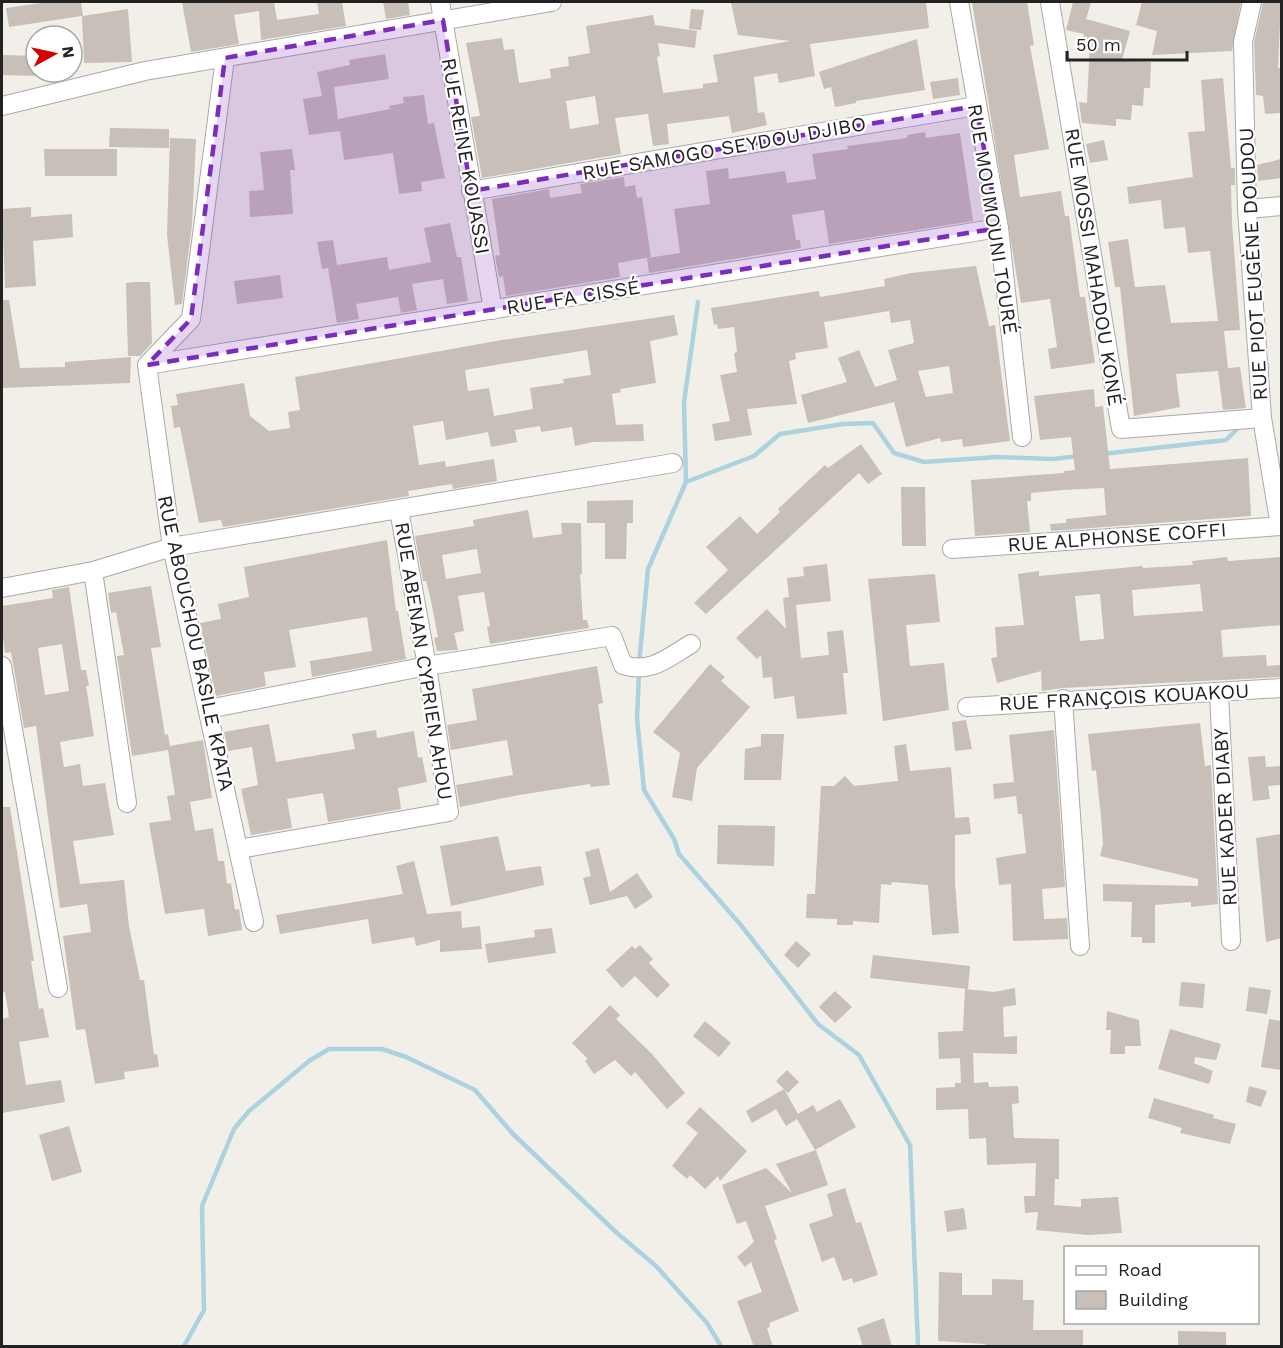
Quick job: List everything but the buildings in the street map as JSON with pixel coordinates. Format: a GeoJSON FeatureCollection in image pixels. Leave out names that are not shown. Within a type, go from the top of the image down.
{"type":"FeatureCollection","features":[{"type":"Feature","properties":{"kind":"street","name":"RUE REINE KOUASSI"},"geometry":{"type":"LineString","coordinates":[[440,2],[493,310]]}},
{"type":"Feature","properties":{"kind":"street"},"geometry":{"type":"LineString","coordinates":[[2,106],[145,71],[552,2]]}},
{"type":"Feature","properties":{"kind":"street","name":"RUE MOUMOUNI TOURÉ"},"geometry":{"type":"LineString","coordinates":[[959,2],[999,228],[1022,437]]}},
{"type":"Feature","properties":{"kind":"street","name":"RUE MOSSI MAHADOU KONÉ"},"geometry":{"type":"LineString","coordinates":[[1050,2],[1122,429],[1262,418]]}},
{"type":"Feature","properties":{"kind":"street","name":"RUE PIOT EUGÈNE DOUDOU"},"geometry":{"type":"LineString","coordinates":[[1252,2],[1243,42],[1247,209],[1262,418],[1281,526]]}},
{"type":"Feature","properties":{"kind":"street"},"geometry":{"type":"LineString","coordinates":[[147,365],[191,319],[225,58]]}},
{"type":"Feature","properties":{"kind":"street","name":"RUE SAMOGO SEYDOU DJIBO"},"geometry":{"type":"LineString","coordinates":[[471,190],[976,106]]}},
{"type":"Feature","properties":{"kind":"street"},"geometry":{"type":"LineString","coordinates":[[1247,209],[1281,206]]}},
{"type":"Feature","properties":{"kind":"street","name":"RUE FA CISSÉ"},"geometry":{"type":"LineString","coordinates":[[147,365],[999,228]]}},
{"type":"Feature","properties":{"kind":"street","name":"RUE ABOUCHOU BASILE KPATA"},"geometry":{"type":"LineString","coordinates":[[147,365],[172,548],[254,922]]}},
{"type":"Feature","properties":{"kind":"street"},"geometry":{"type":"LineString","coordinates":[[2,588],[93,572],[172,548],[672,463]]}},
{"type":"Feature","properties":{"kind":"street","name":"RUE ABENAN CYPRIEN AHOU"},"geometry":{"type":"LineString","coordinates":[[239,849],[449,812],[428,666],[399,510]]}},
{"type":"Feature","properties":{"kind":"street","name":"RUE ALPHONSE COFFI"},"geometry":{"type":"LineString","coordinates":[[952,549],[1281,526]]}},
{"type":"Feature","properties":{"kind":"street"},"geometry":{"type":"LineString","coordinates":[[93,572],[127,803]]}},
{"type":"Feature","properties":{"kind":"street"},"geometry":{"type":"LineString","coordinates":[[208,709],[428,666],[612,636],[623,665],[638,670],[655,665],[691,644]]}},
{"type":"Feature","properties":{"kind":"street"},"geometry":{"type":"LineString","coordinates":[[2,666],[58,988]]}},
{"type":"Feature","properties":{"kind":"street","name":"RUE FRANÇOIS KOUAKOU"},"geometry":{"type":"LineString","coordinates":[[967,707],[1064,699],[1219,693],[1281,688]]}},
{"type":"Feature","properties":{"kind":"street","name":"RUE KADER DIABY"},"geometry":{"type":"LineString","coordinates":[[1219,693],[1231,941]]}},
{"type":"Feature","properties":{"kind":"street"},"geometry":{"type":"LineString","coordinates":[[1064,699],[1080,946]]}},
{"type":"Feature","properties":{"kind":"highlighted area"},"geometry":{"type":"Polygon","coordinates":[[[443,20],[471,191],[976,106],[999,228],[147,365],[191,319],[225,58],[443,20]]]}},
{"type":"Feature","properties":{"kind":"waterway"},"geometry":{"type":"LineString","coordinates":[[639,664],[648,569],[686,482],[684,402],[698,302]]}},
{"type":"Feature","properties":{"kind":"waterway"},"geometry":{"type":"LineString","coordinates":[[1267,364],[1267,391]]}},
{"type":"Feature","properties":{"kind":"waterway"},"geometry":{"type":"LineString","coordinates":[[686,482],[754,456],[780,434],[843,424],[873,423],[894,453],[924,462],[997,457],[1053,459],[1079,456]]}},
{"type":"Feature","properties":{"kind":"waterway"},"geometry":{"type":"LineString","coordinates":[[1102,454],[1226,440],[1240,426]]}},
{"type":"Feature","properties":{"kind":"waterway"},"geometry":{"type":"LineString","coordinates":[[639,673],[637,718],[644,790],[674,839],[679,854],[740,924],[818,1024],[859,1055],[910,1145],[918,1346]]}},
{"type":"Feature","properties":{"kind":"waterway"},"geometry":{"type":"LineString","coordinates":[[184,1346],[204,1310],[202,1206],[234,1129],[249,1111],[309,1061],[329,1049],[382,1049],[406,1057],[475,1090],[513,1134],[617,1233],[656,1266],[707,1323],[721,1346]]}}]}
